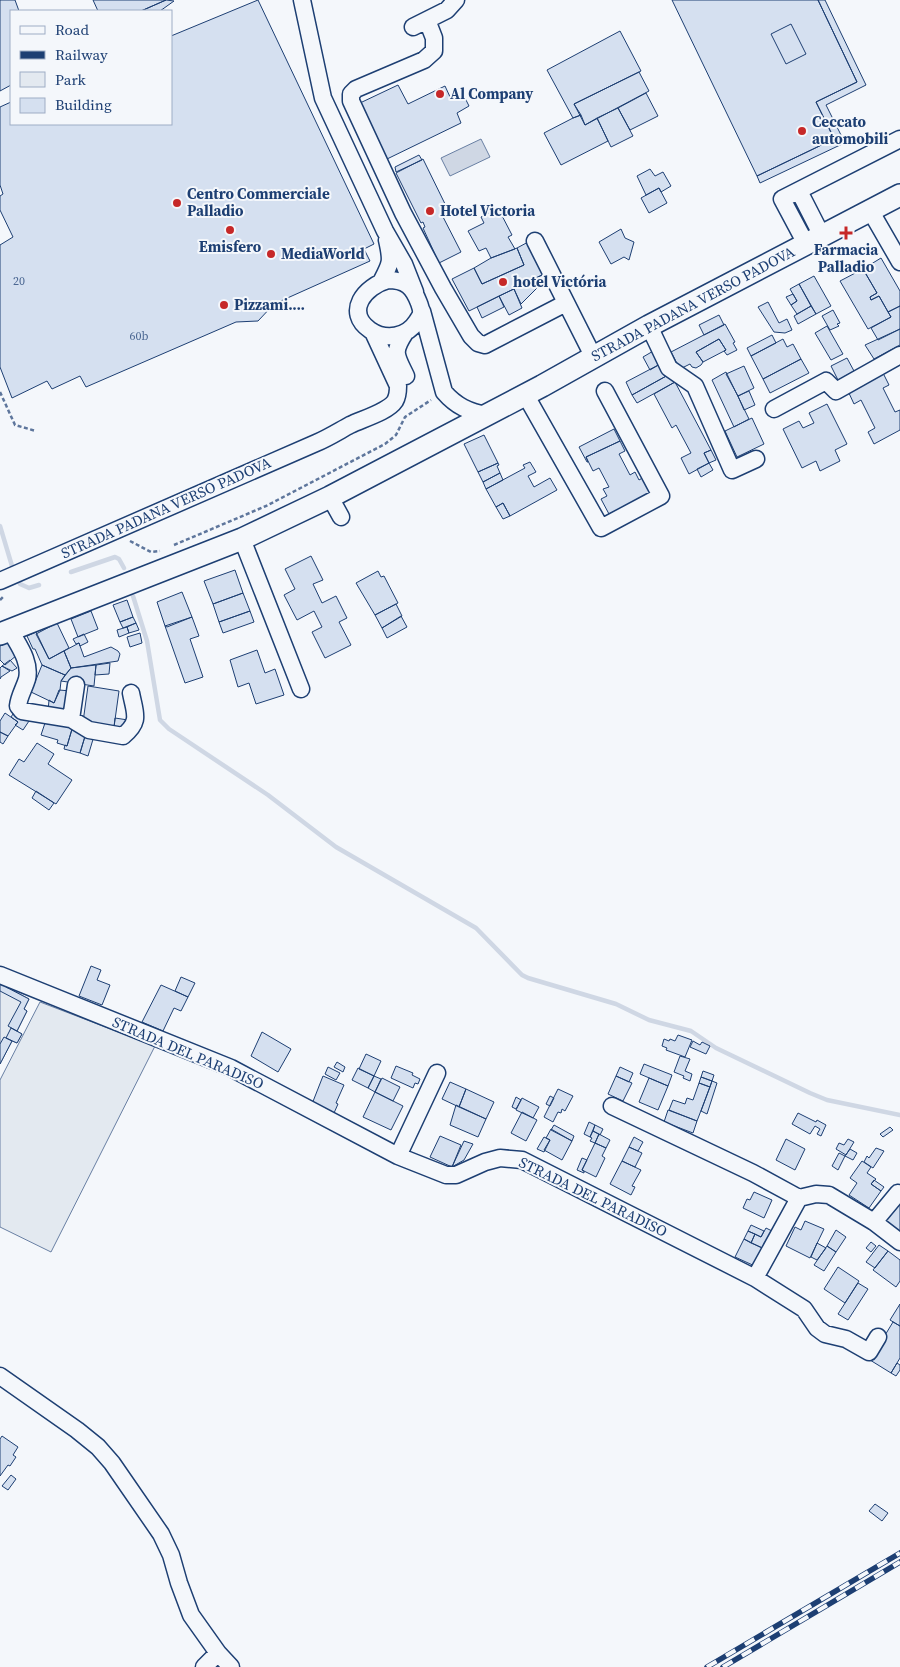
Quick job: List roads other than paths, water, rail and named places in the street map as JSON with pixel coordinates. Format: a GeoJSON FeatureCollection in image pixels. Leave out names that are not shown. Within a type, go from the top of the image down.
{"type":"FeatureCollection","features":[{"type":"Feature","properties":{"kind":"main road","name":"STRADA PADANA VERSO PADOVA"},"geometry":{"type":"LineString","coordinates":[[5,632],[242,539],[330,497],[487,415],[649,326],[900,195]]}},
{"type":"Feature","properties":{"kind":"street"},"geometry":{"type":"LineString","coordinates":[[302,0],[323,98],[385,231],[404,264],[422,311],[444,392],[462,408],[487,415]]}},
{"type":"Feature","properties":{"kind":"street"},"geometry":{"type":"LineString","coordinates":[[456,0],[447,10],[420,23],[434,38],[434,51],[424,60],[356,89],[351,94],[351,100],[400,206],[451,302],[471,336],[478,343],[485,345],[566,303]]}},
{"type":"Feature","properties":{"kind":"street"},"geometry":{"type":"LineString","coordinates":[[814,240],[782,199],[900,139]]}},
{"type":"Feature","properties":{"kind":"street"},"geometry":{"type":"LineString","coordinates":[[799,191],[814,240]]}},
{"type":"Feature","properties":{"kind":"street"},"geometry":{"type":"LineString","coordinates":[[870,210],[900,262]]}},
{"type":"Feature","properties":{"kind":"street"},"geometry":{"type":"LineString","coordinates":[[381,282],[391,258],[385,231]]}},
{"type":"Feature","properties":{"kind":"street"},"geometry":{"type":"LineString","coordinates":[[535,241],[593,356]]}},
{"type":"Feature","properties":{"kind":"street"},"geometry":{"type":"LineString","coordinates":[[381,282],[388,280],[400,281],[415,292]]}},
{"type":"Feature","properties":{"kind":"street","name":"STRADA PADANA VERSO PADOVA"},"geometry":{"type":"LineString","coordinates":[[0,581],[333,436],[349,425],[386,408],[395,401],[397,397],[397,383],[373,332],[360,320],[358,307],[364,295],[381,282]]}},
{"type":"Feature","properties":{"kind":"street","name":"STRADA PADANA VERSO PADOVA"},"geometry":{"type":"LineString","coordinates":[[333,436],[352,432],[394,413],[403,406],[408,396],[409,384],[396,349],[405,333],[415,324],[422,311]]}},
{"type":"Feature","properties":{"kind":"street"},"geometry":{"type":"LineString","coordinates":[[649,326],[670,368],[695,386],[732,470],[756,459]]}},
{"type":"Feature","properties":{"kind":"street"},"geometry":{"type":"LineString","coordinates":[[373,332],[384,336],[398,336],[405,333]]}},
{"type":"Feature","properties":{"kind":"street"},"geometry":{"type":"LineString","coordinates":[[774,409],[826,380],[836,391],[900,355]]}},
{"type":"Feature","properties":{"kind":"street"},"geometry":{"type":"LineString","coordinates":[[525,394],[600,528],[661,496],[605,390]]}},
{"type":"Feature","properties":{"kind":"street"},"geometry":{"type":"LineString","coordinates":[[330,497],[341,517]]}},
{"type":"Feature","properties":{"kind":"street"},"geometry":{"type":"LineString","coordinates":[[242,539],[302,689]]}},
{"type":"Feature","properties":{"kind":"street","name":"STRADA PADANA VERSO PADOVA"},"geometry":{"type":"LineString","coordinates":[[5,632],[28,665],[26,679],[18,698],[18,706],[22,711],[71,719],[89,730],[123,736],[132,729],[136,720],[131,693]]}},
{"type":"Feature","properties":{"kind":"street"},"geometry":{"type":"LineString","coordinates":[[71,719],[76,685]]}},
{"type":"Feature","properties":{"kind":"street","name":"STRADA DEL PARADISO"},"geometry":{"type":"LineString","coordinates":[[0,975],[231,1068],[398,1156],[446,1175],[456,1175],[485,1162],[500,1158],[522,1160],[755,1278],[800,1306],[817,1328],[825,1334],[846,1339],[869,1352],[878,1337]]}},
{"type":"Feature","properties":{"kind":"street"},"geometry":{"type":"LineString","coordinates":[[398,1156],[437,1073]]}},
{"type":"Feature","properties":{"kind":"street"},"geometry":{"type":"LineString","coordinates":[[612,1106],[753,1173],[799,1198],[816,1194],[829,1196],[874,1222],[900,1242]]}},
{"type":"Feature","properties":{"kind":"street"},"geometry":{"type":"LineString","coordinates":[[874,1222],[898,1193]]}},
{"type":"Feature","properties":{"kind":"street"},"geometry":{"type":"LineString","coordinates":[[755,1278],[799,1198]]}},
{"type":"Feature","properties":{"kind":"street"},"geometry":{"type":"LineString","coordinates":[[0,1376],[84,1436],[112,1462],[161,1534],[172,1555],[179,1583],[191,1615],[218,1653],[231,1667]]}},
{"type":"Feature","properties":{"kind":"street"},"geometry":{"type":"LineString","coordinates":[[204,1667],[218,1653]]}},
{"type":"Feature","properties":{"kind":"waterway"},"geometry":{"type":"LineString","coordinates":[[0,526],[12,566]]}},
{"type":"Feature","properties":{"kind":"waterway"},"geometry":{"type":"LineString","coordinates":[[71,572],[115,557],[119,559],[124,568]]}},
{"type":"Feature","properties":{"kind":"waterway"},"geometry":{"type":"LineString","coordinates":[[20,584],[29,588],[39,585]]}},
{"type":"Feature","properties":{"kind":"waterway"},"geometry":{"type":"LineString","coordinates":[[133,596],[147,641],[160,720],[169,729],[268,795],[336,847],[476,928],[522,975],[616,1004],[649,1020],[691,1031],[716,1048],[827,1100],[900,1115]]}},
{"type":"Feature","properties":{"kind":"railway"},"geometry":{"type":"LineString","coordinates":[[707,1667],[900,1553]]}},
{"type":"Feature","properties":{"kind":"railway"},"geometry":{"type":"LineString","coordinates":[[723,1667],[900,1562]]}},
{"type":"Feature","properties":{"kind":"place","name":"Al Company"},"geometry":{"type":"Point","coordinates":[440,94]}},
{"type":"Feature","properties":{"kind":"place","name":"Ceccato automobili"},"geometry":{"type":"Point","coordinates":[802,131]}},
{"type":"Feature","properties":{"kind":"place","name":"Centro Commerciale Palladio"},"geometry":{"type":"Point","coordinates":[177,203]}},
{"type":"Feature","properties":{"kind":"place","name":"Hotel Victoria"},"geometry":{"type":"Point","coordinates":[430,211]}},
{"type":"Feature","properties":{"kind":"place","name":"Emisfero"},"geometry":{"type":"Point","coordinates":[230,230]}},
{"type":"Feature","properties":{"kind":"place","name":"Farmacia Palladio"},"geometry":{"type":"Point","coordinates":[846,233]}},
{"type":"Feature","properties":{"kind":"place","name":"MediaWorld"},"geometry":{"type":"Point","coordinates":[271,254]}},
{"type":"Feature","properties":{"kind":"place","name":"hotel Victória"},"geometry":{"type":"Point","coordinates":[503,282]}},
{"type":"Feature","properties":{"kind":"place","name":"Pizzami...."},"geometry":{"type":"Point","coordinates":[224,305]}}]}
